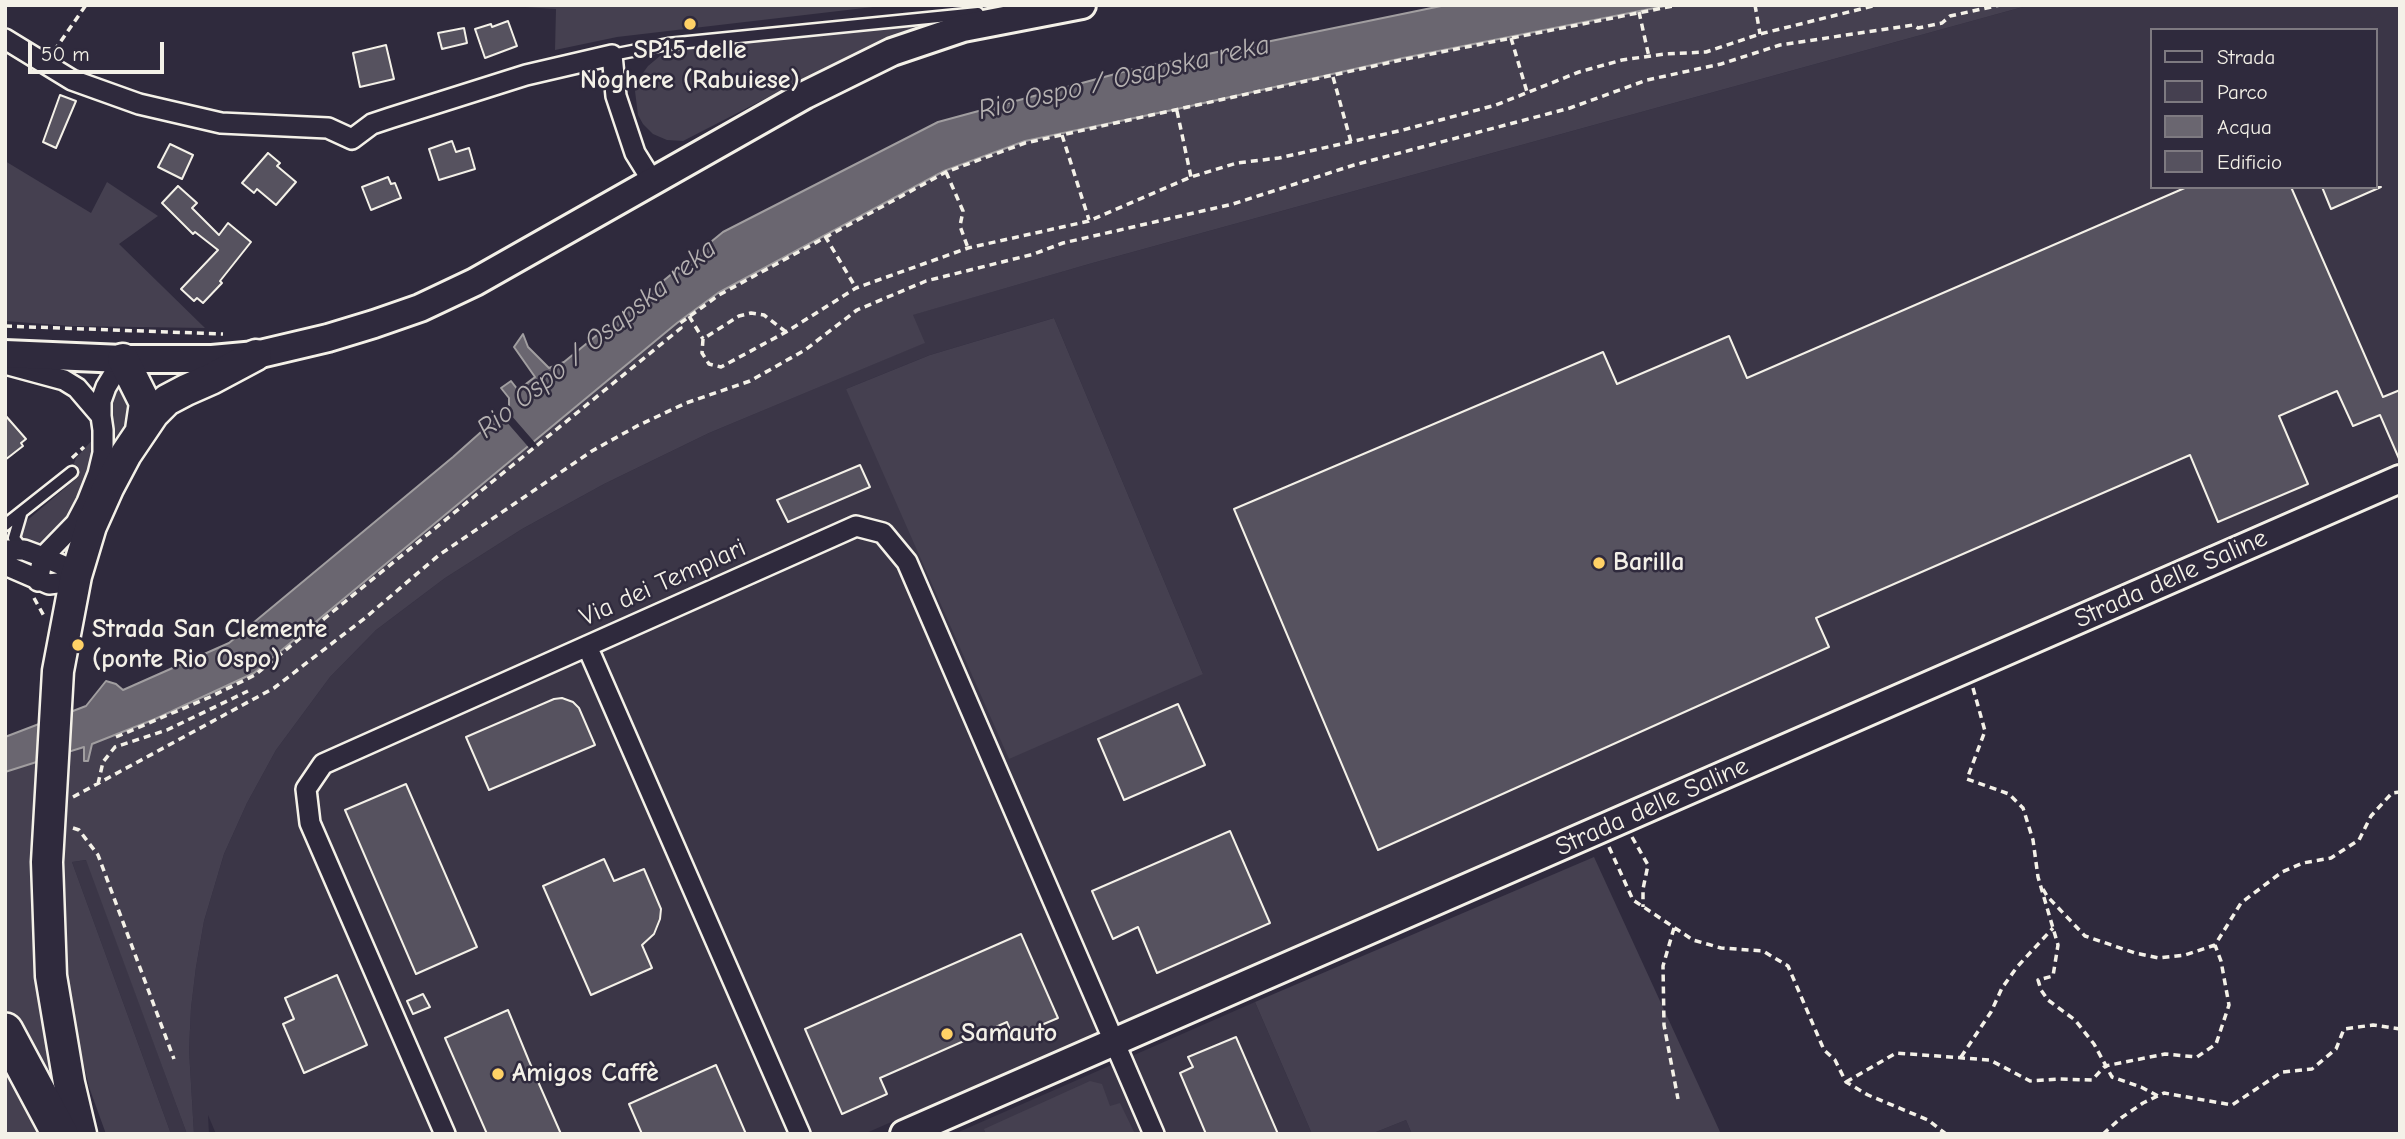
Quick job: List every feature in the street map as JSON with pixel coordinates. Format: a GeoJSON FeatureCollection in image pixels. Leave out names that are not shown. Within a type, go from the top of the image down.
{"type":"FeatureCollection","features":[{"type":"Feature","properties":{"kind":"highway"},"geometry":{"type":"LineString","coordinates":[[5,1031],[60,1134]]}},
{"type":"Feature","properties":{"kind":"main road"},"geometry":{"type":"LineString","coordinates":[[81,1134],[51,976],[47,862],[60,797],[58,671],[76,576],[91,526],[108,488],[153,414],[167,400],[256,355]]}},
{"type":"Feature","properties":{"kind":"main road"},"geometry":{"type":"LineString","coordinates":[[123,359],[145,403],[141,430]]}},
{"type":"Feature","properties":{"kind":"street"},"geometry":{"type":"LineString","coordinates":[[5,354],[123,359],[212,359],[256,355],[328,338],[420,308],[475,282],[805,95],[892,52],[963,28],[1082,5]]}},
{"type":"Feature","properties":{"kind":"street"},"geometry":{"type":"LineString","coordinates":[[5,39],[72,80],[153,107],[220,123],[328,128],[352,139],[372,124],[390,118],[526,75],[612,55],[616,96],[635,153],[653,182]]}},
{"type":"Feature","properties":{"kind":"street"},"geometry":{"type":"LineString","coordinates":[[38,581],[43,557],[76,523],[98,474],[103,453],[101,401],[123,359]]}},
{"type":"Feature","properties":{"kind":"street"},"geometry":{"type":"LineString","coordinates":[[5,364],[64,380],[77,388],[101,416]]}},
{"type":"Feature","properties":{"kind":"street","name":"Strada delle Saline"},"geometry":{"type":"LineString","coordinates":[[904,1134],[2400,479]]}},
{"type":"Feature","properties":{"kind":"street","name":"Via dei Templari"},"geometry":{"type":"LineString","coordinates":[[444,1134],[310,823],[306,789],[323,764],[856,526],[883,533],[907,562],[1154,1134]]}},
{"type":"Feature","properties":{"kind":"street"},"geometry":{"type":"LineString","coordinates":[[5,565],[49,584],[66,582],[76,576],[64,566],[43,557],[14,550]]}},
{"type":"Feature","properties":{"kind":"street"},"geometry":{"type":"LineString","coordinates":[[587,646],[800,1134]]}},
{"type":"Feature","properties":{"kind":"lane"},"geometry":{"type":"LineString","coordinates":[[612,55],[668,44],[887,21],[1049,11]]}},
{"type":"Feature","properties":{"kind":"lane"},"geometry":{"type":"LineString","coordinates":[[5,525],[21,514],[70,469]]}},
{"type":"Feature","properties":{"kind":"lane"},"geometry":{"type":"LineString","coordinates":[[14,550],[14,538],[21,514]]}},
{"type":"Feature","properties":{"kind":"path"},"geometry":{"type":"LineString","coordinates":[[46,64],[86,5]]}},
{"type":"Feature","properties":{"kind":"path"},"geometry":{"type":"LineString","coordinates":[[116,737],[211,697],[255,675],[681,328],[679,324],[689,316],[719,295],[946,172],[1025,144],[1062,135],[1401,60],[1678,5]]}},
{"type":"Feature","properties":{"kind":"path"},"geometry":{"type":"LineString","coordinates":[[1755,5],[1760,34]]}},
{"type":"Feature","properties":{"kind":"path"},"geometry":{"type":"LineString","coordinates":[[689,316],[703,340],[702,353],[709,364],[721,367],[786,332],[856,288],[968,248],[1089,220],[1192,177],[1237,163],[1279,158],[1351,143],[1496,105],[1590,69],[1622,60],[1706,52],[1760,34],[1877,5]]}},
{"type":"Feature","properties":{"kind":"path"},"geometry":{"type":"LineString","coordinates":[[60,797],[98,784],[274,688],[365,618],[439,555],[592,451],[636,426],[686,403],[750,380],[805,350],[858,310],[926,281],[1034,254],[1063,243],[1233,204],[1354,165],[1570,108],[1647,80],[1721,64],[1780,46],[1913,25],[1919,28],[1942,23],[1950,16],[2000,5]]}},
{"type":"Feature","properties":{"kind":"path"},"geometry":{"type":"LineString","coordinates":[[1639,12],[1649,57]]}},
{"type":"Feature","properties":{"kind":"path"},"geometry":{"type":"LineString","coordinates":[[1511,38],[1528,92]]}},
{"type":"Feature","properties":{"kind":"path"},"geometry":{"type":"LineString","coordinates":[[1333,77],[1351,143]]}},
{"type":"Feature","properties":{"kind":"path"},"geometry":{"type":"LineString","coordinates":[[1177,111],[1192,177]]}},
{"type":"Feature","properties":{"kind":"path"},"geometry":{"type":"LineString","coordinates":[[1062,135],[1089,220]]}},
{"type":"Feature","properties":{"kind":"path"},"geometry":{"type":"LineString","coordinates":[[946,172],[963,211],[960,226],[968,248]]}},
{"type":"Feature","properties":{"kind":"path"},"geometry":{"type":"LineString","coordinates":[[825,236],[856,288]]}},
{"type":"Feature","properties":{"kind":"path"},"geometry":{"type":"LineString","coordinates":[[703,340],[738,316],[751,313],[764,315],[786,332]]}},
{"type":"Feature","properties":{"kind":"path"},"geometry":{"type":"LineString","coordinates":[[5,326],[223,334]]}},
{"type":"Feature","properties":{"kind":"path"},"geometry":{"type":"LineString","coordinates":[[70,469],[74,455],[89,440]]}},
{"type":"Feature","properties":{"kind":"path"},"geometry":{"type":"LineString","coordinates":[[1968,669],[1985,731],[1967,779],[2009,794],[2023,808],[2038,877],[2058,945],[2053,976],[2038,980],[2041,990],[2048,1000],[2075,1020],[2095,1044],[2112,1077],[2158,1096]]}},
{"type":"Feature","properties":{"kind":"path"},"geometry":{"type":"LineString","coordinates":[[98,784],[103,762],[115,747],[167,730],[248,691]]}},
{"type":"Feature","properties":{"kind":"path"},"geometry":{"type":"LineString","coordinates":[[2038,877],[2047,896],[2085,936],[2159,958],[2185,955],[2215,945],[2241,903],[2282,872],[2303,863],[2332,858],[2359,840],[2371,816],[2392,793],[2400,792]]}},
{"type":"Feature","properties":{"kind":"path"},"geometry":{"type":"LineString","coordinates":[[1626,818],[1633,838],[1648,865],[1643,889],[1643,907]]}},
{"type":"Feature","properties":{"kind":"path"},"geometry":{"type":"LineString","coordinates":[[65,825],[79,830],[98,855],[174,1059]]}},
{"type":"Feature","properties":{"kind":"path"},"geometry":{"type":"LineString","coordinates":[[1600,829],[1633,900],[1693,940],[1721,948],[1763,951],[1788,966],[1824,1050],[1835,1060],[1846,1082],[1868,1096],[1928,1120],[1946,1134]]}},
{"type":"Feature","properties":{"kind":"path"},"geometry":{"type":"LineString","coordinates":[[1674,928],[1663,966],[1664,1025],[1678,1099]]}},
{"type":"Feature","properties":{"kind":"path"},"geometry":{"type":"LineString","coordinates":[[1961,1057],[2002,988],[2017,967],[2053,928]]}},
{"type":"Feature","properties":{"kind":"path"},"geometry":{"type":"LineString","coordinates":[[1846,1082],[1896,1054],[1990,1060],[2030,1081],[2092,1080],[2105,1066],[2165,1054],[2197,1057],[2216,1044],[2229,1005],[2221,961],[2215,945]]}},
{"type":"Feature","properties":{"kind":"path"},"geometry":{"type":"LineString","coordinates":[[2103,1134],[2121,1118],[2164,1093],[2232,1105],[2282,1072],[2312,1069],[2336,1049],[2344,1029],[2372,1025],[2400,1029]]}},
{"type":"Feature","properties":{"kind":"shaded area"},"geometry":{"type":"Polygon","coordinates":[[[2030,5],[2400,5],[2400,461],[864,1134],[216,1134],[208,1115],[209,1134],[194,1134],[189,1050],[191,1008],[204,921],[224,854],[247,803],[276,750],[330,677],[376,630],[445,578],[522,529],[604,484],[709,433],[924,343],[912,315],[2030,5]],[[1054,318],[930,355],[846,389],[1203,674],[1054,318]]]}},
{"type":"Feature","properties":{"kind":"shaded area"},"geometry":{"type":"Polygon","coordinates":[[[87,860],[187,1134],[171,1134],[72,862],[87,860]]]}},
{"type":"Feature","properties":{"kind":"shaded area"},"geometry":{"type":"Polygon","coordinates":[[[1255,1002],[1312,1134],[954,1134],[1255,1002]]]}},
{"type":"Feature","properties":{"kind":"shaded area"},"geometry":{"type":"Polygon","coordinates":[[[1406,1120],[1412,1134],[1371,1134],[1406,1120]]]}},
{"type":"Feature","properties":{"kind":"green space"},"geometry":{"type":"Polygon","coordinates":[[[495,5],[890,5],[617,37],[555,50],[556,9],[495,5]]]}},
{"type":"Feature","properties":{"kind":"green space"},"geometry":{"type":"Polygon","coordinates":[[[1672,5],[2030,5],[913,315],[925,343],[709,433],[604,484],[522,529],[445,578],[376,630],[330,677],[276,750],[247,803],[224,854],[204,921],[196,967],[189,1050],[194,1134],[187,1134],[86,860],[72,862],[171,1134],[106,1134],[89,1087],[74,1023],[65,954],[65,810],[58,803],[62,1111],[5,1007],[5,772],[70,753],[155,719],[254,673],[677,323],[718,293],[944,171],[1025,141],[1403,58],[1672,5]]]}},
{"type":"Feature","properties":{"kind":"green space"},"geometry":{"type":"Polygon","coordinates":[[[917,23],[919,27],[852,54],[683,141],[667,140],[653,134],[638,115],[635,91],[640,77],[660,56],[669,53],[684,49],[917,23]]]}},
{"type":"Feature","properties":{"kind":"green space"},"geometry":{"type":"Polygon","coordinates":[[[5,161],[91,213],[107,182],[158,216],[119,244],[205,328],[72,326],[5,321],[5,161]]]}},
{"type":"Feature","properties":{"kind":"green space"},"geometry":{"type":"Polygon","coordinates":[[[1054,318],[1203,674],[1009,759],[846,389],[930,355],[1054,318]]]}},
{"type":"Feature","properties":{"kind":"green space"},"geometry":{"type":"Polygon","coordinates":[[[119,382],[137,414],[111,454],[113,442],[108,414],[110,395],[119,382]]]}},
{"type":"Feature","properties":{"kind":"green space"},"geometry":{"type":"Polygon","coordinates":[[[95,437],[92,464],[72,513],[47,541],[39,545],[25,542],[21,529],[24,523],[78,477],[72,468],[76,458],[95,437]]]}},
{"type":"Feature","properties":{"kind":"green space"},"geometry":{"type":"Polygon","coordinates":[[[1594,857],[1721,1134],[1412,1134],[1406,1120],[1371,1134],[1312,1134],[1255,1002],[1594,857]]]}},
{"type":"Feature","properties":{"kind":"green space"},"geometry":{"type":"Polygon","coordinates":[[[5,1066],[44,1134],[5,1134],[5,1066]]]}},
{"type":"Feature","properties":{"kind":"green space"},"geometry":{"type":"Polygon","coordinates":[[[1090,1081],[1102,1084],[1110,1106],[1120,1103],[1135,1134],[986,1134],[984,1129],[1090,1081]]]}},
{"type":"Feature","properties":{"kind":"water","name":"Rio Ospo / Osapska reka"},"geometry":{"type":"Polygon","coordinates":[[[1446,5],[1670,5],[1403,58],[1025,141],[944,171],[718,293],[677,323],[254,673],[155,719],[92,744],[88,761],[84,761],[84,747],[5,772],[5,737],[86,706],[106,681],[123,690],[229,643],[453,457],[509,407],[509,398],[501,388],[511,381],[518,390],[535,377],[514,347],[523,334],[528,347],[549,368],[564,362],[723,232],[938,122],[1130,70],[1446,5]]]}},
{"type":"Feature","properties":{"kind":"pier"},"geometry":{"type":"Polygon","coordinates":[[[504,407],[537,445],[531,450],[498,412],[504,407]]]}},
{"type":"Feature","properties":{"kind":"building"},"geometry":{"type":"Polygon","coordinates":[[[508,21],[517,46],[485,58],[475,29],[508,21]]]}},
{"type":"Feature","properties":{"kind":"building"},"geometry":{"type":"Polygon","coordinates":[[[464,28],[467,43],[442,49],[438,33],[464,28]]]}},
{"type":"Feature","properties":{"kind":"building"},"geometry":{"type":"Polygon","coordinates":[[[386,45],[394,79],[360,87],[353,53],[386,45]]]}},
{"type":"Feature","properties":{"kind":"building"},"geometry":{"type":"Polygon","coordinates":[[[60,95],[76,101],[56,148],[43,142],[60,95]]]}},
{"type":"Feature","properties":{"kind":"building"},"geometry":{"type":"Polygon","coordinates":[[[452,141],[456,152],[469,148],[475,169],[439,180],[429,149],[452,141]]]}},
{"type":"Feature","properties":{"kind":"building"},"geometry":{"type":"Polygon","coordinates":[[[170,144],[193,155],[182,179],[158,167],[170,144]]]}},
{"type":"Feature","properties":{"kind":"building"},"geometry":{"type":"Polygon","coordinates":[[[268,153],[280,163],[277,166],[296,182],[276,205],[257,189],[254,193],[242,183],[268,153]]]}},
{"type":"Feature","properties":{"kind":"building"},"geometry":{"type":"Polygon","coordinates":[[[388,177],[391,184],[395,183],[401,198],[371,210],[362,187],[388,177]]]}},
{"type":"Feature","properties":{"kind":"building"},"geometry":{"type":"Polygon","coordinates":[[[178,186],[197,203],[192,208],[219,235],[228,223],[251,242],[220,281],[222,283],[203,303],[197,298],[194,301],[181,289],[218,250],[195,232],[193,234],[162,203],[178,186]]]}},
{"type":"Feature","properties":{"kind":"building","name":"Barilla"},"geometry":{"type":"Polygon","coordinates":[[[2182,189],[2292,189],[2383,397],[2400,390],[2400,461],[2380,415],[2353,426],[2337,391],[2279,416],[2308,484],[2218,522],[2190,455],[1816,618],[1829,647],[1378,850],[1234,509],[1603,352],[1617,384],[1729,336],[1747,378],[2182,189]]]}},
{"type":"Feature","properties":{"kind":"building"},"geometry":{"type":"Polygon","coordinates":[[[2323,189],[2376,189],[2331,209],[2323,189]]]}},
{"type":"Feature","properties":{"kind":"building"},"geometry":{"type":"Polygon","coordinates":[[[5,415],[26,439],[21,443],[23,446],[5,460],[5,415]]]}},
{"type":"Feature","properties":{"kind":"building"},"geometry":{"type":"Polygon","coordinates":[[[860,465],[870,487],[788,522],[777,500],[860,465]]]}},
{"type":"Feature","properties":{"kind":"building"},"geometry":{"type":"Polygon","coordinates":[[[562,698],[573,702],[579,708],[595,745],[489,790],[466,737],[562,698]]]}},
{"type":"Feature","properties":{"kind":"building"},"geometry":{"type":"Polygon","coordinates":[[[1178,704],[1205,765],[1124,800],[1098,739],[1178,704]]]}},
{"type":"Feature","properties":{"kind":"building"},"geometry":{"type":"Polygon","coordinates":[[[406,784],[477,947],[416,974],[345,810],[406,784]]]}},
{"type":"Feature","properties":{"kind":"building"},"geometry":{"type":"Polygon","coordinates":[[[1230,831],[1270,923],[1157,973],[1138,927],[1113,939],[1092,891],[1230,831]]]}},
{"type":"Feature","properties":{"kind":"building"},"geometry":{"type":"Polygon","coordinates":[[[604,859],[614,881],[644,869],[661,909],[654,934],[642,945],[652,968],[591,995],[543,886],[604,859]]]}},
{"type":"Feature","properties":{"kind":"building"},"geometry":{"type":"Polygon","coordinates":[[[1021,934],[1058,1018],[1013,1037],[1007,1022],[880,1078],[887,1094],[842,1114],[805,1029],[1021,934]]]}},
{"type":"Feature","properties":{"kind":"building"},"geometry":{"type":"Polygon","coordinates":[[[337,975],[367,1045],[304,1073],[283,1024],[294,1019],[285,998],[337,975]]]}},
{"type":"Feature","properties":{"kind":"building"},"geometry":{"type":"Polygon","coordinates":[[[423,994],[430,1007],[413,1014],[407,1001],[423,994]]]}},
{"type":"Feature","properties":{"kind":"building","name":"Amigos Caffè"},"geometry":{"type":"Polygon","coordinates":[[[508,1010],[561,1134],[487,1134],[445,1038],[508,1010]]]}},
{"type":"Feature","properties":{"kind":"building"},"geometry":{"type":"Polygon","coordinates":[[[1236,1037],[1278,1134],[1206,1134],[1180,1073],[1193,1067],[1188,1057],[1236,1037]]]}},
{"type":"Feature","properties":{"kind":"building"},"geometry":{"type":"Polygon","coordinates":[[[716,1065],[746,1134],[642,1134],[629,1104],[716,1065]]]}},
{"type":"Feature","properties":{"kind":"place","name":"SP15 delle Noghere (Rabuiese)"},"geometry":{"type":"Point","coordinates":[690,24]}},
{"type":"Feature","properties":{"kind":"place","name":"Barilla"},"geometry":{"type":"Point","coordinates":[1599,563]}},
{"type":"Feature","properties":{"kind":"place","name":"Strada San Clemente (ponte Rio Ospo)"},"geometry":{"type":"Point","coordinates":[78,645]}},
{"type":"Feature","properties":{"kind":"place","name":"Samauto"},"geometry":{"type":"Point","coordinates":[947,1034]}},
{"type":"Feature","properties":{"kind":"place","name":"Amigos Caffè"},"geometry":{"type":"Point","coordinates":[498,1074]}}]}
